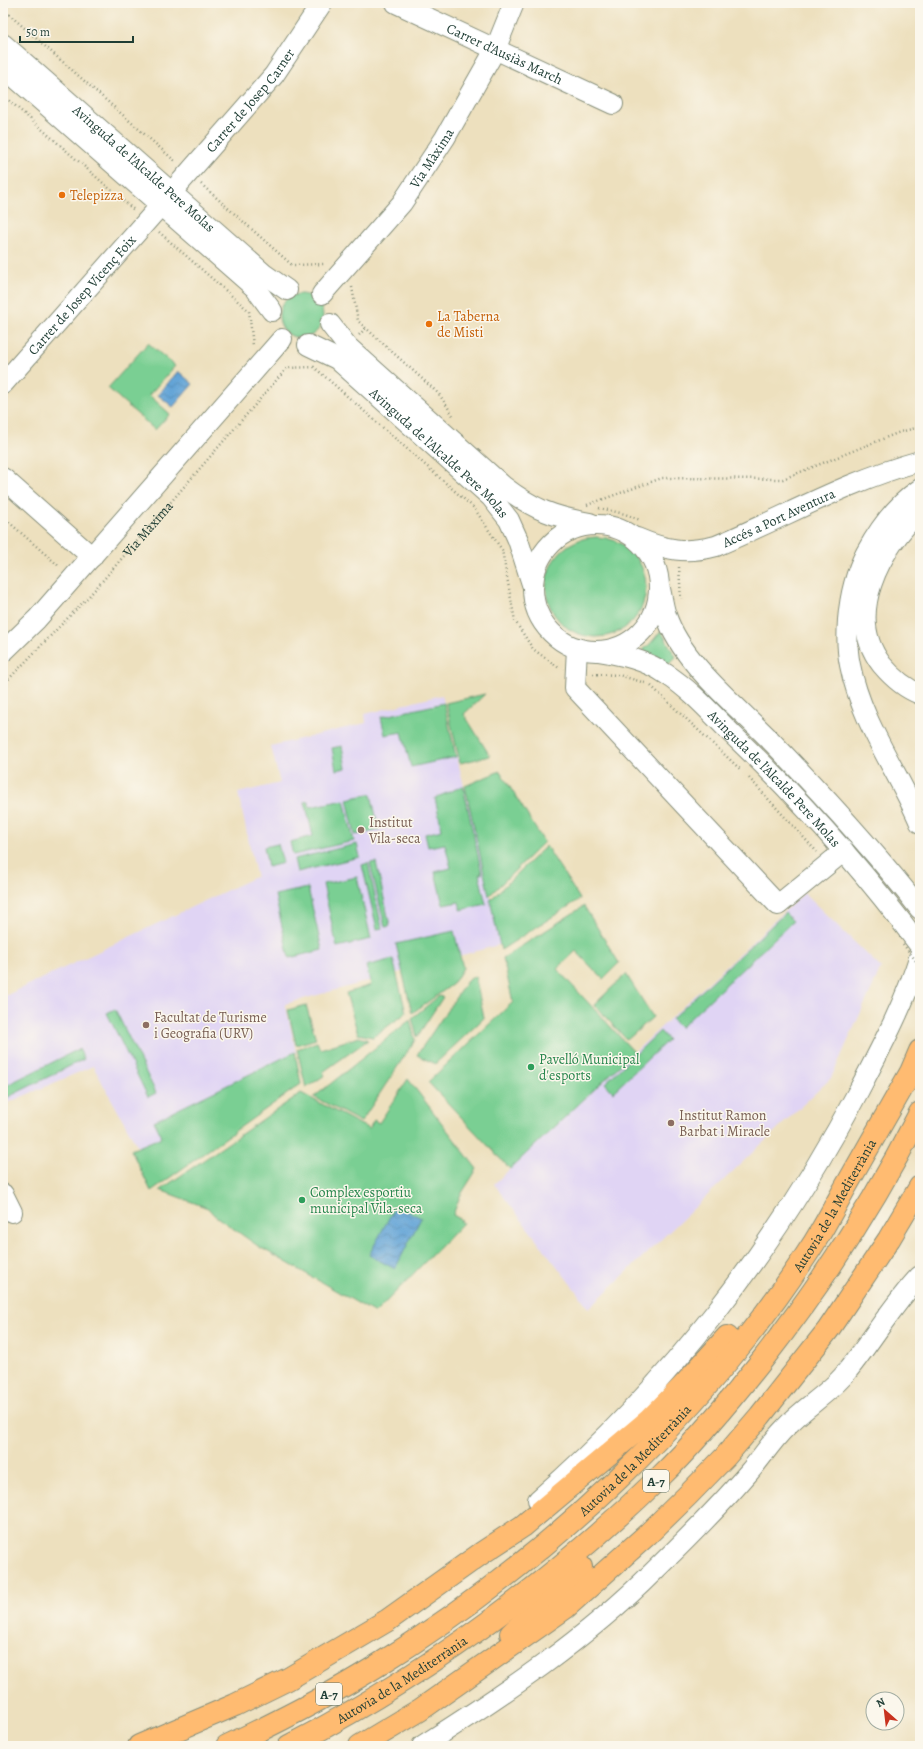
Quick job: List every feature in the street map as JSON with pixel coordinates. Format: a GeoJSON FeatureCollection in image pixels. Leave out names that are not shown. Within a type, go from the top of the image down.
{"type":"FeatureCollection","features":[{"type":"Feature","properties":{"kind":"highway","name":"Autovia de la Mediterrània"},"geometry":{"type":"LineString","coordinates":[[227,1746],[325,1697],[375,1667],[466,1606],[512,1572],[554,1537],[623,1474],[686,1408],[749,1334],[814,1242],[910,1072],[920,1051]]}},
{"type":"Feature","properties":{"kind":"highway","name":"Autovia de la Mediterrània"},"geometry":{"type":"LineString","coordinates":[[289,1746],[366,1704],[461,1643],[550,1575],[594,1538],[662,1475],[732,1398],[816,1288],[848,1241],[876,1194],[920,1113]]}},
{"type":"Feature","properties":{"kind":"highway"},"geometry":{"type":"LineString","coordinates":[[360,1746],[420,1710],[565,1608],[648,1534],[725,1457],[794,1375],[828,1330],[880,1252],[920,1187]]}},
{"type":"Feature","properties":{"kind":"highway"},"geometry":{"type":"LineString","coordinates":[[139,1746],[214,1714],[288,1679],[388,1620],[482,1553],[523,1526],[648,1421],[711,1356],[788,1264],[814,1242]]}},
{"type":"Feature","properties":{"kind":"highway"},"geometry":{"type":"LineString","coordinates":[[478,1668],[524,1621],[648,1504],[662,1475]]}},
{"type":"Feature","properties":{"kind":"street","name":"Carrer de Josep Carner"},"geometry":{"type":"LineString","coordinates":[[166,199],[274,75],[322,3]]}},
{"type":"Feature","properties":{"kind":"street","name":"Carrer d'Ausiàs March"},"geometry":{"type":"LineString","coordinates":[[396,3],[613,104]]}},
{"type":"Feature","properties":{"kind":"street","name":"Via Màxima"},"geometry":{"type":"LineString","coordinates":[[322,294],[402,203],[445,138],[495,50],[514,3]]}},
{"type":"Feature","properties":{"kind":"street","name":"Avinguda de l'Alcalde Pere Molas"},"geometry":{"type":"LineString","coordinates":[[3,44],[166,199],[255,288],[272,311]]}},
{"type":"Feature","properties":{"kind":"street","name":"Avinguda de l'Alcalde Pere Molas"},"geometry":{"type":"LineString","coordinates":[[3,67],[166,199],[287,290]]}},
{"type":"Feature","properties":{"kind":"street","name":"Carrer de Josep Vicenç Foix"},"geometry":{"type":"LineString","coordinates":[[3,384],[166,199]]}},
{"type":"Feature","properties":{"kind":"street"},"geometry":{"type":"LineString","coordinates":[[296,286],[305,286],[322,294],[330,308],[330,324],[322,337],[308,345],[299,346],[282,340],[273,326],[272,311],[277,299],[287,290],[296,286]]}},
{"type":"Feature","properties":{"kind":"street","name":"Avinguda de l'Alcalde Pere Molas"},"geometry":{"type":"LineString","coordinates":[[330,324],[348,347],[503,486],[524,502],[544,512],[566,519],[598,524]]}},
{"type":"Feature","properties":{"kind":"street","name":"Via Màxima"},"geometry":{"type":"LineString","coordinates":[[3,652],[37,619],[282,340]]}},
{"type":"Feature","properties":{"kind":"street","name":"Avinguda de l'Alcalde Pere Molas"},"geometry":{"type":"LineString","coordinates":[[308,345],[337,359],[491,497],[509,520],[518,540],[533,590]]}},
{"type":"Feature","properties":{"kind":"street","name":"Accés a Port Aventura"},"geometry":{"type":"LineString","coordinates":[[635,537],[658,547],[677,551],[710,548],[735,538],[838,490],[879,474],[920,461]]}},
{"type":"Feature","properties":{"kind":"street"},"geometry":{"type":"LineString","coordinates":[[3,478],[92,557]]}},
{"type":"Feature","properties":{"kind":"street"},"geometry":{"type":"LineString","coordinates":[[920,489],[895,510],[873,540],[861,564],[853,586],[849,606],[848,626],[850,665],[856,689],[868,718],[912,803],[920,823]]}},
{"type":"Feature","properties":{"kind":"street"},"geometry":{"type":"LineString","coordinates":[[920,511],[902,530],[884,556],[872,584],[866,608],[868,636],[879,660],[895,680],[906,688],[920,694]]}},
{"type":"Feature","properties":{"kind":"street"},"geometry":{"type":"LineString","coordinates":[[598,524],[617,528],[635,537],[648,551],[657,569],[660,588],[656,607],[648,625],[634,638],[617,647],[598,651],[577,648],[560,640],[546,626],[537,609],[533,590],[536,570],[544,551],[559,537],[577,527],[598,524]]}},
{"type":"Feature","properties":{"kind":"street","name":"Avinguda de l'Alcalde Pere Molas"},"geometry":{"type":"LineString","coordinates":[[660,588],[666,616],[678,640],[693,660],[712,682],[774,744],[859,835],[915,902]]}},
{"type":"Feature","properties":{"kind":"street"},"geometry":{"type":"LineString","coordinates":[[577,648],[575,688],[778,905],[844,851]]}},
{"type":"Feature","properties":{"kind":"street","name":"Avinguda de l'Alcalde Pere Molas"},"geometry":{"type":"LineString","coordinates":[[598,651],[639,660],[666,673],[688,691],[760,761],[844,851],[910,939]]}},
{"type":"Feature","properties":{"kind":"street"},"geometry":{"type":"LineString","coordinates":[[482,1553],[582,1460],[622,1420],[689,1345],[731,1293],[803,1189],[845,1117],[902,1006],[920,955]]}},
{"type":"Feature","properties":{"kind":"street"},"geometry":{"type":"LineString","coordinates":[[3,1194],[12,1212]]}},
{"type":"Feature","properties":{"kind":"street"},"geometry":{"type":"LineString","coordinates":[[422,1746],[522,1681],[608,1613],[653,1572],[750,1471],[786,1426],[802,1411],[829,1390],[844,1375],[906,1290],[920,1276]]}},
{"type":"Feature","properties":{"kind":"path","name":"Via Màxima"},"geometry":{"type":"LineString","coordinates":[[3,685],[91,594],[288,368],[314,368],[322,375]]}},
{"type":"Feature","properties":{"kind":"path"},"geometry":{"type":"LineString","coordinates":[[586,505],[662,478],[783,479],[900,432],[920,427]]}},
{"type":"Feature","properties":{"kind":"path"},"geometry":{"type":"LineString","coordinates":[[3,517],[73,578]]}},
{"type":"Feature","properties":{"kind":"path"},"geometry":{"type":"LineString","coordinates":[[910,939],[920,966]]}},
{"type":"Feature","properties":{"kind":"shaded area","name":"Institut Vila-seca"},"geometry":{"type":"Polygon","coordinates":[[[442,695],[502,944],[285,1004],[238,793],[280,783],[271,746],[366,723],[365,714],[442,695]]]}},
{"type":"Feature","properties":{"kind":"shaded area","name":"Facultat de Turisme i Geografia (URV)"},"geometry":{"type":"Polygon","coordinates":[[[257,876],[296,1052],[235,1081],[192,1123],[138,1147],[93,1066],[3,1105],[3,997],[257,876]]]}},
{"type":"Feature","properties":{"kind":"shaded area","name":"Institut Ramon Barbat i Miracle"},"geometry":{"type":"Polygon","coordinates":[[[804,893],[881,968],[831,1078],[589,1308],[494,1184],[804,893]]]}},
{"type":"Feature","properties":{"kind":"green space"},"geometry":{"type":"Polygon","coordinates":[[[297,294],[305,294],[317,300],[323,312],[323,320],[317,332],[305,338],[297,338],[285,332],[279,320],[279,312],[285,300],[297,294]]]}},
{"type":"Feature","properties":{"kind":"green space"},"geometry":{"type":"Polygon","coordinates":[[[148,343],[175,366],[149,395],[170,414],[155,430],[108,388],[148,343]]]}},
{"type":"Feature","properties":{"kind":"green space"},"geometry":{"type":"Polygon","coordinates":[[[596,537],[615,540],[632,551],[643,568],[646,587],[643,606],[632,623],[615,634],[596,637],[577,634],[560,623],[549,606],[546,587],[549,568],[560,551],[577,540],[596,537]]]}},
{"type":"Feature","properties":{"kind":"green space"},"geometry":{"type":"Polygon","coordinates":[[[661,631],[676,657],[669,664],[643,650],[661,631]]]}},
{"type":"Feature","properties":{"kind":"green space"},"geometry":{"type":"Polygon","coordinates":[[[485,694],[464,714],[490,756],[460,763],[446,703],[485,694]]]}},
{"type":"Feature","properties":{"kind":"green space"},"geometry":{"type":"Polygon","coordinates":[[[444,703],[456,757],[411,767],[402,732],[385,735],[381,717],[444,703]]]}},
{"type":"Feature","properties":{"kind":"green space"},"geometry":{"type":"Polygon","coordinates":[[[342,746],[346,768],[336,770],[332,748],[342,746]]]}},
{"type":"Feature","properties":{"kind":"green space"},"geometry":{"type":"Polygon","coordinates":[[[500,771],[544,842],[489,896],[465,786],[500,771]]]}},
{"type":"Feature","properties":{"kind":"green space"},"geometry":{"type":"Polygon","coordinates":[[[463,786],[482,874],[479,874],[486,904],[461,910],[459,902],[443,905],[435,872],[451,868],[445,844],[428,847],[425,834],[442,830],[435,798],[463,786]]]}},
{"type":"Feature","properties":{"kind":"green space"},"geometry":{"type":"Polygon","coordinates":[[[371,794],[379,830],[355,835],[347,799],[371,794]]]}},
{"type":"Feature","properties":{"kind":"green space"},"geometry":{"type":"Polygon","coordinates":[[[344,800],[354,841],[293,855],[290,842],[313,836],[305,802],[308,801],[310,807],[344,800]]]}},
{"type":"Feature","properties":{"kind":"green space"},"geometry":{"type":"Polygon","coordinates":[[[278,844],[283,863],[268,867],[264,847],[278,844]]]}},
{"type":"Feature","properties":{"kind":"green space"},"geometry":{"type":"Polygon","coordinates":[[[357,844],[360,857],[297,872],[294,859],[357,844]]]}},
{"type":"Feature","properties":{"kind":"green space"},"geometry":{"type":"Polygon","coordinates":[[[546,846],[580,899],[501,950],[490,900],[546,846]]]}},
{"type":"Feature","properties":{"kind":"green space"},"geometry":{"type":"Polygon","coordinates":[[[376,862],[390,926],[385,927],[370,863],[376,862]]]}},
{"type":"Feature","properties":{"kind":"green space"},"geometry":{"type":"Polygon","coordinates":[[[368,863],[382,928],[377,929],[362,865],[368,863]]]}},
{"type":"Feature","properties":{"kind":"green space"},"geometry":{"type":"Polygon","coordinates":[[[357,877],[371,939],[337,947],[323,884],[357,877]]]}},
{"type":"Feature","properties":{"kind":"green space"},"geometry":{"type":"Polygon","coordinates":[[[308,888],[322,950],[289,958],[275,895],[308,888]]]}},
{"type":"Feature","properties":{"kind":"green space","name":"Pavelló Municipal d'esports"},"geometry":{"type":"Polygon","coordinates":[[[584,906],[619,963],[603,979],[576,951],[557,969],[634,1052],[510,1169],[428,1082],[513,1002],[503,958],[584,906]]]}},
{"type":"Feature","properties":{"kind":"green space"},"geometry":{"type":"Polygon","coordinates":[[[785,913],[793,921],[680,1028],[672,1019],[785,913]]]}},
{"type":"Feature","properties":{"kind":"green space"},"geometry":{"type":"Polygon","coordinates":[[[454,931],[463,968],[453,984],[412,1013],[396,944],[454,931]]]}},
{"type":"Feature","properties":{"kind":"green space"},"geometry":{"type":"Polygon","coordinates":[[[393,959],[406,1013],[373,1037],[358,1034],[346,993],[371,985],[366,966],[393,959]]]}},
{"type":"Feature","properties":{"kind":"green space"},"geometry":{"type":"Polygon","coordinates":[[[626,974],[653,1017],[627,1040],[594,1005],[626,974]]]}},
{"type":"Feature","properties":{"kind":"green space"},"geometry":{"type":"Polygon","coordinates":[[[475,976],[484,1018],[435,1064],[417,1055],[467,981],[475,976]]]}},
{"type":"Feature","properties":{"kind":"green space"},"geometry":{"type":"Polygon","coordinates":[[[439,996],[443,997],[417,1037],[412,1018],[439,996]]]}},
{"type":"Feature","properties":{"kind":"green space"},"geometry":{"type":"Polygon","coordinates":[[[306,1005],[316,1039],[296,1045],[288,1010],[306,1005]]]}},
{"type":"Feature","properties":{"kind":"green space"},"geometry":{"type":"Polygon","coordinates":[[[115,1009],[156,1093],[148,1097],[107,1013],[115,1009]]]}},
{"type":"Feature","properties":{"kind":"green space"},"geometry":{"type":"Polygon","coordinates":[[[410,1020],[415,1040],[361,1122],[314,1097],[410,1020]]]}},
{"type":"Feature","properties":{"kind":"green space"},"geometry":{"type":"Polygon","coordinates":[[[660,1031],[668,1040],[613,1092],[605,1083],[660,1031]]]}},
{"type":"Feature","properties":{"kind":"green space"},"geometry":{"type":"Polygon","coordinates":[[[359,1037],[368,1040],[323,1072],[325,1075],[306,1088],[297,1049],[317,1042],[320,1049],[359,1037]]]}},
{"type":"Feature","properties":{"kind":"green space"},"geometry":{"type":"Polygon","coordinates":[[[79,1049],[84,1059],[6,1098],[3,1093],[3,1087],[79,1049]]]}},
{"type":"Feature","properties":{"kind":"green space"},"geometry":{"type":"Polygon","coordinates":[[[295,1052],[301,1084],[151,1191],[131,1150],[162,1137],[154,1121],[295,1052]]]}},
{"type":"Feature","properties":{"kind":"green space","name":"Complex esportiu municipal Vila-seca"},"geometry":{"type":"Polygon","coordinates":[[[408,1079],[477,1169],[460,1196],[453,1215],[462,1220],[460,1221],[463,1223],[375,1313],[258,1246],[214,1215],[208,1208],[160,1190],[301,1093],[369,1129],[374,1120],[379,1123],[408,1079]]]}},
{"type":"Feature","properties":{"kind":"water"},"geometry":{"type":"Polygon","coordinates":[[[178,371],[193,384],[173,407],[158,395],[178,371]]]}},
{"type":"Feature","properties":{"kind":"water"},"geometry":{"type":"Polygon","coordinates":[[[396,1205],[421,1218],[395,1269],[369,1255],[396,1205]]]}},
{"type":"Feature","properties":{"kind":"place","name":"Telepizza"},"geometry":{"type":"Point","coordinates":[62,195]}},
{"type":"Feature","properties":{"kind":"place","name":"La Taberna de Misti"},"geometry":{"type":"Point","coordinates":[429,324]}},
{"type":"Feature","properties":{"kind":"place","name":"Institut Vila-seca"},"geometry":{"type":"Point","coordinates":[361,830]}},
{"type":"Feature","properties":{"kind":"place","name":"Facultat de Turisme i Geografia (URV)"},"geometry":{"type":"Point","coordinates":[146,1025]}},
{"type":"Feature","properties":{"kind":"place","name":"Pavelló Municipal d'esports"},"geometry":{"type":"Point","coordinates":[531,1067]}},
{"type":"Feature","properties":{"kind":"place","name":"Institut Ramon Barbat i Miracle"},"geometry":{"type":"Point","coordinates":[671,1123]}},
{"type":"Feature","properties":{"kind":"place","name":"Complex esportiu municipal Vila-seca"},"geometry":{"type":"Point","coordinates":[302,1200]}}]}
